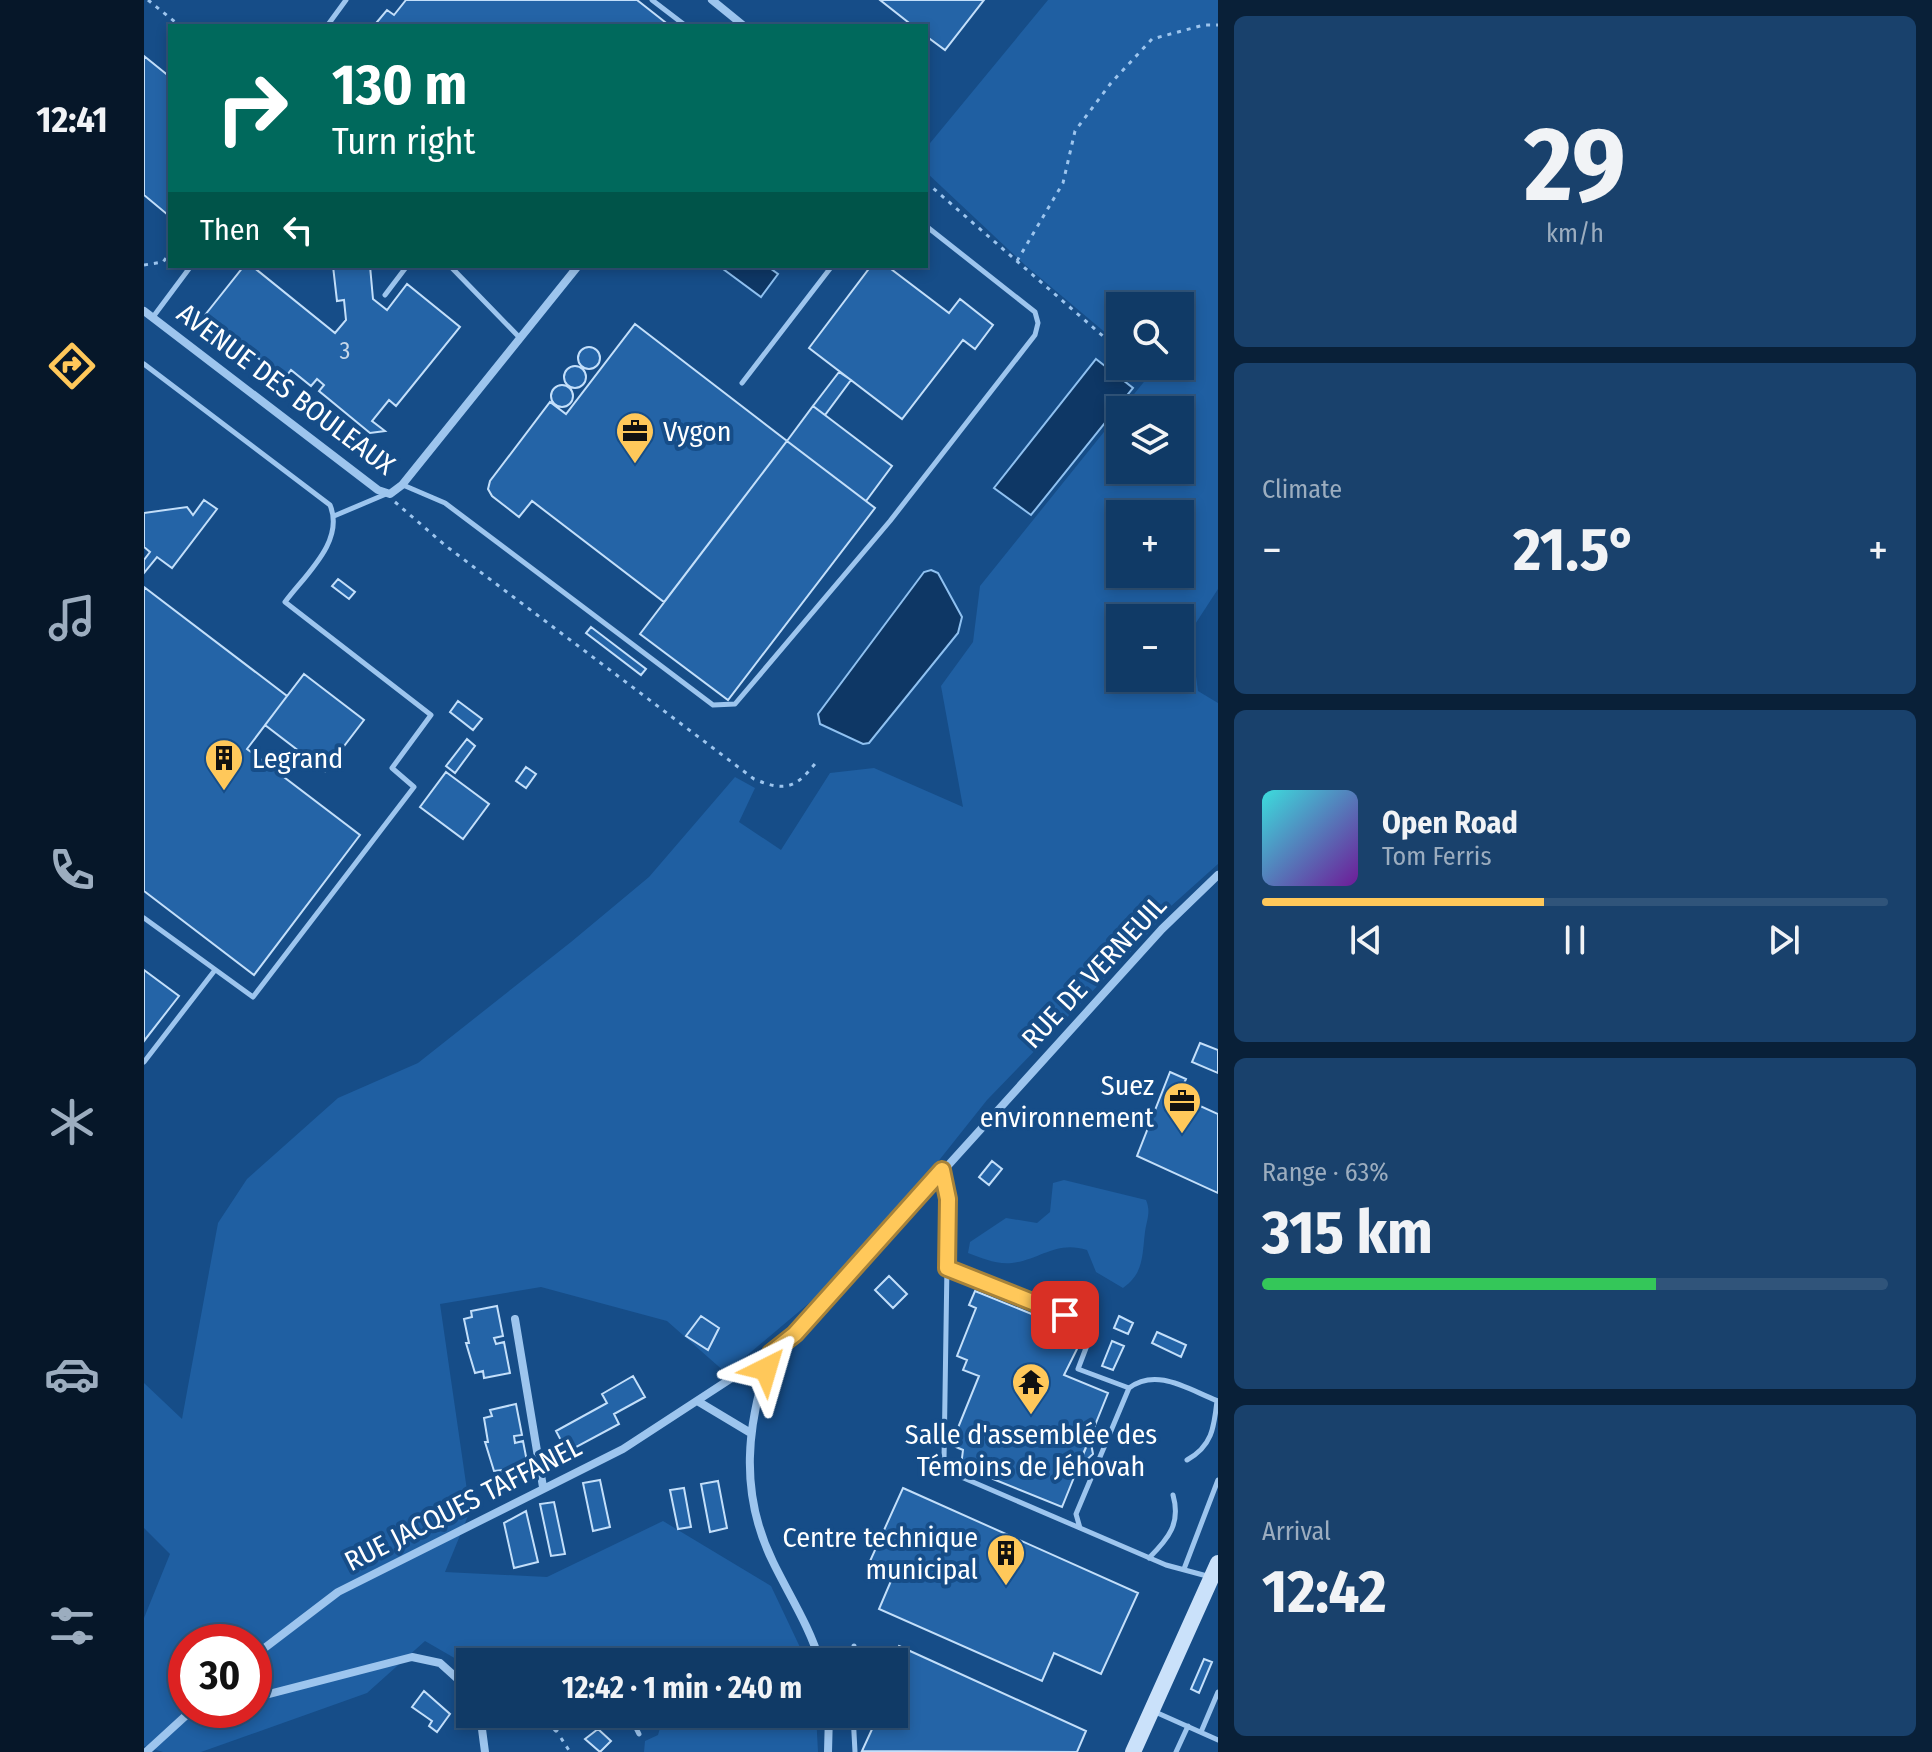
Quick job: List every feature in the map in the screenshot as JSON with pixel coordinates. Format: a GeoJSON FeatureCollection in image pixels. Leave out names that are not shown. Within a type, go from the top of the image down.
{"type":"FeatureCollection","features":[{"type":"Feature","properties":{"kind":"main road"},"geometry":{"type":"LineString","coordinates":[[1133,1752],[1215,1571]]}},
{"type":"Feature","properties":{"kind":"street"},"geometry":{"type":"LineString","coordinates":[[712,0],[742,24]]}},
{"type":"Feature","properties":{"kind":"street"},"geometry":{"type":"LineString","coordinates":[[402,485],[576,268]]}},
{"type":"Feature","properties":{"kind":"street","name":"AVENUE DES BOULEAUX"},"geometry":{"type":"LineString","coordinates":[[144,311],[386,494],[402,485]]}},
{"type":"Feature","properties":{"kind":"street","name":"RUE DE VERNEUIL"},"geometry":{"type":"LineString","coordinates":[[699,1402],[795,1334],[1162,929],[1218,875]]}},
{"type":"Feature","properties":{"kind":"street"},"geometry":{"type":"LineString","coordinates":[[515,1319],[543,1487]]}},
{"type":"Feature","properties":{"kind":"street"},"geometry":{"type":"LineString","coordinates":[[771,1353],[749,1432],[750,1485],[762,1539],[815,1648]]}},
{"type":"Feature","properties":{"kind":"street"},"geometry":{"type":"LineString","coordinates":[[699,1402],[749,1432]]}},
{"type":"Feature","properties":{"kind":"street","name":"RUE JACQUES TAFFANEL"},"geometry":{"type":"LineString","coordinates":[[272,1642],[350,1584],[623,1449],[699,1402]]}},
{"type":"Feature","properties":{"kind":"street"},"geometry":{"type":"LineString","coordinates":[[272,1693],[412,1657],[440,1663],[456,1677]]}},
{"type":"Feature","properties":{"kind":"street"},"geometry":{"type":"LineString","coordinates":[[146,1752],[172,1728]]}},
{"type":"Feature","properties":{"kind":"street"},"geometry":{"type":"LineString","coordinates":[[482,1728],[485,1752]]}},
{"type":"Feature","properties":{"kind":"street"},"geometry":{"type":"LineString","coordinates":[[828,1752],[829,1728]]}},
{"type":"Feature","properties":{"kind":"lane"},"geometry":{"type":"LineString","coordinates":[[328,24],[346,0]]}},
{"type":"Feature","properties":{"kind":"lane"},"geometry":{"type":"LineString","coordinates":[[652,0],[683,24]]}},
{"type":"Feature","properties":{"kind":"lane"},"geometry":{"type":"LineString","coordinates":[[402,485],[445,503],[713,705],[735,704],[890,521],[1035,335],[1035,312],[928,228]]}},
{"type":"Feature","properties":{"kind":"lane"},"geometry":{"type":"LineString","coordinates":[[153,317],[190,268]]}},
{"type":"Feature","properties":{"kind":"lane"},"geometry":{"type":"LineString","coordinates":[[385,295],[405,268]]}},
{"type":"Feature","properties":{"kind":"lane"},"geometry":{"type":"LineString","coordinates":[[452,268],[521,338]]}},
{"type":"Feature","properties":{"kind":"lane"},"geometry":{"type":"LineString","coordinates":[[742,383],[830,268]]}},
{"type":"Feature","properties":{"kind":"lane"},"geometry":{"type":"LineString","coordinates":[[144,364],[330,505],[334,516],[330,542],[285,602],[431,715],[392,768],[414,787],[253,997],[144,918]]}},
{"type":"Feature","properties":{"kind":"lane"},"geometry":{"type":"LineString","coordinates":[[334,516],[386,494]]}},
{"type":"Feature","properties":{"kind":"lane"},"geometry":{"type":"LineString","coordinates":[[144,1062],[215,970]]}},
{"type":"Feature","properties":{"kind":"lane"},"geometry":{"type":"LineString","coordinates":[[942,1170],[948,1199],[944,1461],[952,1473],[1149,1558],[1184,1569],[1215,1571]]}},
{"type":"Feature","properties":{"kind":"lane"},"geometry":{"type":"LineString","coordinates":[[947,1268],[1094,1327],[1078,1369],[1129,1388]]}},
{"type":"Feature","properties":{"kind":"lane"},"geometry":{"type":"LineString","coordinates":[[1080,1528],[1076,1514],[1129,1388],[1140,1379],[1156,1377],[1217,1401],[1214,1430],[1207,1446],[1187,1460]]}},
{"type":"Feature","properties":{"kind":"lane"},"geometry":{"type":"LineString","coordinates":[[1184,1569],[1218,1480]]}},
{"type":"Feature","properties":{"kind":"lane"},"geometry":{"type":"LineString","coordinates":[[1149,1558],[1167,1540],[1177,1521],[1173,1495]]}},
{"type":"Feature","properties":{"kind":"lane"},"geometry":{"type":"LineString","coordinates":[[1201,1732],[1218,1692]]}},
{"type":"Feature","properties":{"kind":"lane"},"geometry":{"type":"LineString","coordinates":[[1152,1711],[1218,1740]]}},
{"type":"Feature","properties":{"kind":"lane"},"geometry":{"type":"LineString","coordinates":[[1176,1752],[1188,1726]]}},
{"type":"Feature","properties":{"kind":"lane"},"geometry":{"type":"LineString","coordinates":[[636,1728],[639,1734]]}},
{"type":"Feature","properties":{"kind":"lane"},"geometry":{"type":"LineString","coordinates":[[854,1728],[855,1752]]}},
{"type":"Feature","properties":{"kind":"path"},"geometry":{"type":"LineString","coordinates":[[148,0],[178,24]]}},
{"type":"Feature","properties":{"kind":"path"},"geometry":{"type":"LineString","coordinates":[[1017,261],[1063,183],[1075,131],[1111,83],[1152,39],[1204,25],[1218,25]]}},
{"type":"Feature","properties":{"kind":"path"},"geometry":{"type":"LineString","coordinates":[[928,184],[1106,339]]}},
{"type":"Feature","properties":{"kind":"path"},"geometry":{"type":"LineString","coordinates":[[144,265],[163,262],[168,256]]}},
{"type":"Feature","properties":{"kind":"path"},"geometry":{"type":"LineString","coordinates":[[386,494],[446,546],[754,779],[770,786],[786,787],[801,782],[818,760]]}},
{"type":"Feature","properties":{"kind":"path"},"geometry":{"type":"LineString","coordinates":[[556,1730],[570,1752]]}},
{"type":"Feature","properties":{"kind":"shaded area"},"geometry":{"type":"Polygon","coordinates":[[[1048,0],[1218,0],[1218,589],[1194,626],[1194,604],[1106,604],[1106,692],[1194,692],[1194,662],[1198,691],[1218,703],[1218,864],[1170,907],[1143,939],[987,1100],[859,1261],[726,1373],[667,1321],[541,1287],[440,1304],[470,1511],[445,1572],[547,1577],[663,1521],[771,1586],[800,1648],[456,1648],[456,1659],[425,1641],[367,1693],[272,1727],[272,1624],[168,1624],[168,1728],[269,1728],[201,1752],[163,1752],[144,1746],[144,1618],[170,1554],[144,1528],[144,1383],[182,1419],[218,1223],[247,1179],[338,1098],[418,1063],[571,942],[649,877],[735,777],[755,788],[739,822],[781,850],[830,773],[874,768],[963,807],[941,686],[973,642],[980,586],[1106,429],[1106,484],[1194,484],[1194,396],[1132,396],[1145,380],[1194,380],[1194,292],[1106,292],[1106,333],[1025,265],[928,174],[928,146],[1048,0]]]}},
{"type":"Feature","properties":{"kind":"shaded area"},"geometry":{"type":"Polygon","coordinates":[[[722,268],[770,268],[778,274],[761,297],[722,268]]]}},
{"type":"Feature","properties":{"kind":"shaded area"},"geometry":{"type":"Polygon","coordinates":[[[1096,359],[1106,367],[1106,380],[1123,380],[1133,388],[1127,396],[1106,396],[1106,422],[1031,515],[994,488],[1096,359]]]}},
{"type":"Feature","properties":{"kind":"shaded area"},"geometry":{"type":"Polygon","coordinates":[[[931,570],[938,573],[962,617],[958,633],[869,743],[863,744],[820,724],[818,714],[924,572],[931,570]]]}},
{"type":"Feature","properties":{"kind":"shaded area"},"geometry":{"type":"Polygon","coordinates":[[[1064,1180],[1146,1200],[1148,1216],[1141,1263],[1135,1276],[1123,1288],[1096,1272],[1087,1250],[1067,1247],[1006,1263],[968,1253],[970,1242],[1006,1218],[1037,1223],[1050,1212],[1053,1183],[1064,1180]]]}},
{"type":"Feature","properties":{"kind":"shaded area"},"geometry":{"type":"Polygon","coordinates":[[[660,1728],[817,1728],[818,1752],[644,1752],[645,1741],[658,1735],[660,1728]]]}},
{"type":"Feature","properties":{"kind":"building"},"geometry":{"type":"Polygon","coordinates":[[[406,0],[637,0],[667,24],[377,22],[387,10],[394,15],[406,0]]]}},
{"type":"Feature","properties":{"kind":"building"},"geometry":{"type":"Polygon","coordinates":[[[880,0],[984,0],[945,50],[928,37],[928,24],[910,24],[880,0]]]}},
{"type":"Feature","properties":{"kind":"building"},"geometry":{"type":"Polygon","coordinates":[[[144,56],[168,75],[168,215],[144,195],[144,56]]]}},
{"type":"Feature","properties":{"kind":"building"},"geometry":{"type":"Polygon","coordinates":[[[242,268],[254,268],[335,333],[346,320],[344,300],[337,301],[333,268],[370,268],[373,299],[387,310],[407,284],[460,327],[396,406],[389,400],[372,421],[385,431],[370,433],[319,391],[324,385],[317,379],[311,386],[291,370],[284,379],[205,315],[242,268]]]}},
{"type":"Feature","properties":{"kind":"building"},"geometry":{"type":"Polygon","coordinates":[[[869,268],[890,268],[949,313],[960,299],[993,325],[975,349],[963,340],[902,419],[809,348],[869,268]]]}},
{"type":"Feature","properties":{"kind":"building","name":"Vygon"},"geometry":{"type":"Polygon","coordinates":[[[635,324],[787,441],[664,602],[532,501],[519,517],[492,496],[488,489],[490,481],[550,402],[566,414],[635,324]]]}},
{"type":"Feature","properties":{"kind":"building"},"geometry":{"type":"Polygon","coordinates":[[[589,347],[600,358],[589,369],[578,358],[589,347]]]}},
{"type":"Feature","properties":{"kind":"building"},"geometry":{"type":"Polygon","coordinates":[[[575,366],[586,377],[575,388],[564,377],[575,366]]]}},
{"type":"Feature","properties":{"kind":"building"},"geometry":{"type":"Polygon","coordinates":[[[839,372],[851,380],[825,415],[813,406],[839,372]]]}},
{"type":"Feature","properties":{"kind":"building"},"geometry":{"type":"Polygon","coordinates":[[[562,385],[573,396],[562,407],[551,396],[562,385]]]}},
{"type":"Feature","properties":{"kind":"building"},"geometry":{"type":"Polygon","coordinates":[[[813,406],[892,466],[866,501],[787,441],[813,406]]]}},
{"type":"Feature","properties":{"kind":"building"},"geometry":{"type":"Polygon","coordinates":[[[787,441],[875,508],[728,700],[640,634],[787,441]]]}},
{"type":"Feature","properties":{"kind":"building"},"geometry":{"type":"Polygon","coordinates":[[[204,500],[217,509],[172,568],[157,557],[144,573],[144,560],[150,552],[144,547],[144,513],[187,507],[193,515],[204,500]]]}},
{"type":"Feature","properties":{"kind":"building"},"geometry":{"type":"Polygon","coordinates":[[[338,579],[355,592],[349,599],[332,586],[338,579]]]}},
{"type":"Feature","properties":{"kind":"building","name":"Legrand"},"geometry":{"type":"Polygon","coordinates":[[[144,587],[287,696],[247,749],[360,835],[254,975],[144,891],[144,587]]]}},
{"type":"Feature","properties":{"kind":"building"},"geometry":{"type":"Polygon","coordinates":[[[591,627],[646,669],[641,675],[586,633],[591,627]]]}},
{"type":"Feature","properties":{"kind":"building"},"geometry":{"type":"Polygon","coordinates":[[[304,674],[364,720],[325,771],[265,725],[304,674]]]}},
{"type":"Feature","properties":{"kind":"building"},"geometry":{"type":"Polygon","coordinates":[[[458,701],[482,719],[473,730],[450,712],[458,701]]]}},
{"type":"Feature","properties":{"kind":"building"},"geometry":{"type":"Polygon","coordinates":[[[467,739],[475,746],[455,773],[446,766],[467,739]]]}},
{"type":"Feature","properties":{"kind":"building"},"geometry":{"type":"Polygon","coordinates":[[[526,767],[536,774],[526,788],[516,781],[526,767]]]}},
{"type":"Feature","properties":{"kind":"building"},"geometry":{"type":"Polygon","coordinates":[[[446,772],[489,804],[463,839],[420,807],[446,772]]]}},
{"type":"Feature","properties":{"kind":"building"},"geometry":{"type":"Polygon","coordinates":[[[144,970],[179,996],[144,1041],[144,970]]]}},
{"type":"Feature","properties":{"kind":"building"},"geometry":{"type":"Polygon","coordinates":[[[1200,1043],[1218,1050],[1218,1073],[1192,1062],[1200,1043]]]}},
{"type":"Feature","properties":{"kind":"building","name":"Suez environnement"},"geometry":{"type":"Polygon","coordinates":[[[1170,1072],[1186,1079],[1178,1096],[1218,1114],[1218,1193],[1137,1156],[1170,1072]]]}},
{"type":"Feature","properties":{"kind":"building"},"geometry":{"type":"Polygon","coordinates":[[[992,1161],[1002,1169],[989,1185],[979,1177],[992,1161]]]}},
{"type":"Feature","properties":{"kind":"building"},"geometry":{"type":"Polygon","coordinates":[[[889,1276],[907,1294],[893,1308],[875,1290],[889,1276]]]}},
{"type":"Feature","properties":{"kind":"building","name":"Salle d'assemblée des Témoins de Jéhovah"},"geometry":{"type":"Polygon","coordinates":[[[975,1291],[1076,1332],[1072,1342],[1079,1345],[1064,1375],[1108,1393],[1062,1507],[961,1466],[963,1450],[951,1445],[979,1376],[963,1370],[967,1360],[957,1356],[976,1308],[969,1305],[975,1291]]]}},
{"type":"Feature","properties":{"kind":"building"},"geometry":{"type":"Polygon","coordinates":[[[497,1306],[503,1336],[494,1338],[496,1344],[504,1342],[510,1373],[484,1378],[483,1371],[475,1373],[466,1343],[469,1343],[464,1319],[472,1317],[471,1311],[497,1306]]]}},
{"type":"Feature","properties":{"kind":"building"},"geometry":{"type":"Polygon","coordinates":[[[701,1316],[719,1328],[708,1350],[686,1336],[701,1316]]]}},
{"type":"Feature","properties":{"kind":"building"},"geometry":{"type":"Polygon","coordinates":[[[1119,1316],[1133,1323],[1128,1334],[1114,1328],[1119,1316]]]}},
{"type":"Feature","properties":{"kind":"building"},"geometry":{"type":"Polygon","coordinates":[[[1157,1332],[1186,1345],[1181,1357],[1152,1343],[1157,1332]]]}},
{"type":"Feature","properties":{"kind":"building"},"geometry":{"type":"Polygon","coordinates":[[[1112,1341],[1124,1346],[1113,1370],[1102,1366],[1112,1341]]]}},
{"type":"Feature","properties":{"kind":"building"},"geometry":{"type":"Polygon","coordinates":[[[633,1376],[645,1397],[614,1414],[619,1424],[567,1452],[556,1431],[607,1403],[602,1394],[633,1376]]]}},
{"type":"Feature","properties":{"kind":"building"},"geometry":{"type":"Polygon","coordinates":[[[516,1404],[522,1435],[514,1436],[515,1443],[523,1441],[529,1472],[504,1476],[502,1470],[494,1471],[485,1442],[488,1442],[484,1418],[492,1416],[490,1410],[516,1404]]]}},
{"type":"Feature","properties":{"kind":"building"},"geometry":{"type":"Polygon","coordinates":[[[1090,1438],[1093,1454],[1082,1464],[1079,1463],[1090,1438]]]}},
{"type":"Feature","properties":{"kind":"building"},"geometry":{"type":"Polygon","coordinates":[[[600,1480],[610,1527],[593,1531],[583,1483],[600,1480]]]}},
{"type":"Feature","properties":{"kind":"building"},"geometry":{"type":"Polygon","coordinates":[[[718,1481],[727,1528],[710,1532],[701,1484],[718,1481]]]}},
{"type":"Feature","properties":{"kind":"building"},"geometry":{"type":"Polygon","coordinates":[[[684,1488],[691,1527],[678,1529],[670,1490],[684,1488]]]}},
{"type":"Feature","properties":{"kind":"building","name":"Centre technique municipal"},"geometry":{"type":"Polygon","coordinates":[[[903,1488],[1138,1593],[1101,1674],[1054,1653],[1042,1681],[879,1609],[891,1581],[866,1570],[903,1488]]]}},
{"type":"Feature","properties":{"kind":"building"},"geometry":{"type":"Polygon","coordinates":[[[554,1502],[565,1554],[551,1556],[540,1504],[554,1502]]]}},
{"type":"Feature","properties":{"kind":"building"},"geometry":{"type":"Polygon","coordinates":[[[526,1511],[538,1562],[514,1568],[504,1523],[526,1511]]]}},
{"type":"Feature","properties":{"kind":"building"},"geometry":{"type":"Polygon","coordinates":[[[908,1650],[1086,1731],[1077,1752],[862,1751],[873,1728],[908,1728],[908,1650]]]}},
{"type":"Feature","properties":{"kind":"building"},"geometry":{"type":"Polygon","coordinates":[[[1204,1659],[1212,1662],[1199,1693],[1191,1689],[1204,1659]]]}},
{"type":"Feature","properties":{"kind":"building"},"geometry":{"type":"Polygon","coordinates":[[[424,1691],[450,1714],[437,1732],[429,1726],[432,1721],[412,1707],[424,1691]]]}},
{"type":"Feature","properties":{"kind":"building"},"geometry":{"type":"Polygon","coordinates":[[[598,1729],[611,1741],[600,1752],[585,1739],[598,1729]]]}},
{"type":"Feature","properties":{"kind":"place","name":"Vygon"},"geometry":{"type":"Point","coordinates":[635,465]}},
{"type":"Feature","properties":{"kind":"place","name":"Legrand"},"geometry":{"type":"Point","coordinates":[224,792]}},
{"type":"Feature","properties":{"kind":"place","name":"Suez environnement"},"geometry":{"type":"Point","coordinates":[1182,1135]}},
{"type":"Feature","properties":{"kind":"place","name":"Salle d'assemblée des Témoins de Jéhovah"},"geometry":{"type":"Point","coordinates":[1031,1416]}},
{"type":"Feature","properties":{"kind":"place","name":"Centre technique municipal"},"geometry":{"type":"Point","coordinates":[1006,1587]}},
{"type":"Feature","properties":{"kind":"route"},"geometry":{"type":"LineString","coordinates":[[766,1369],[771,1353],[790,1340],[942,1170],[948,1199],[947,1268],[1065,1315]]}}]}
